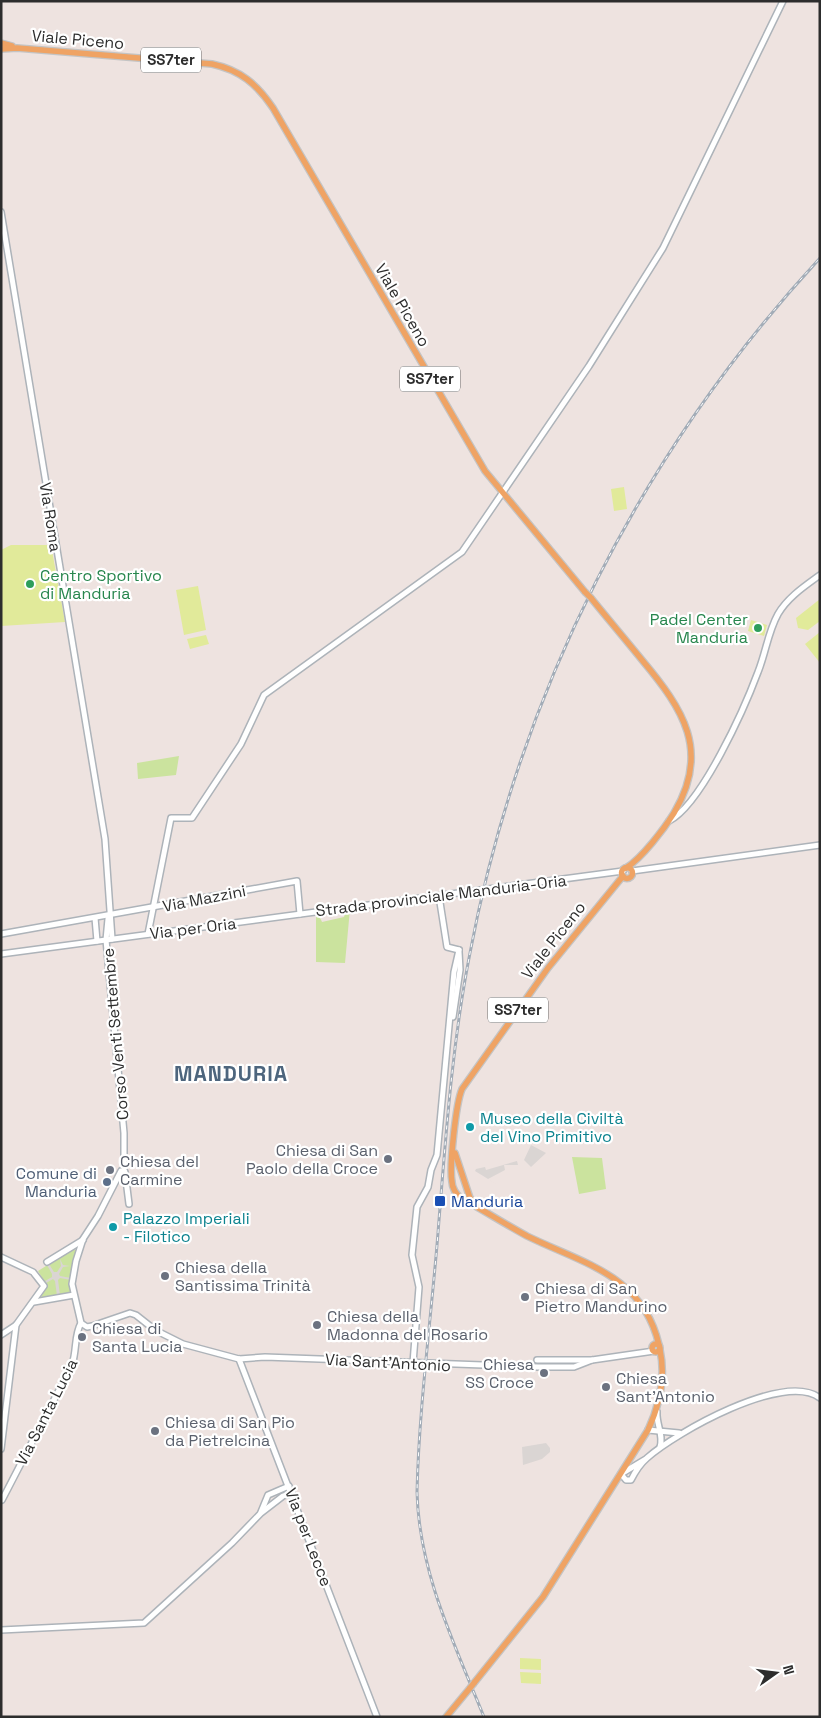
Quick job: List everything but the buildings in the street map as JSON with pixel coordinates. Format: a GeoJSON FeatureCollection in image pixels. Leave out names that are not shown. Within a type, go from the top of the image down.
{"type":"FeatureCollection","features":[{"type":"Feature","properties":{"kind":"main road","name":"Viale Piceno"},"geometry":{"type":"LineString","coordinates":[[1,42],[17,48]]}},
{"type":"Feature","properties":{"kind":"main road","name":"Viale Piceno"},"geometry":{"type":"LineString","coordinates":[[1,49],[17,48],[212,64],[242,74],[258,88],[273,108],[460,432],[502,494],[653,672],[679,709],[688,729],[692,751],[687,786],[683,797],[668,823],[613,887],[548,968],[462,1089],[456,1109],[454,1145]]}},
{"type":"Feature","properties":{"kind":"main road","name":"SS7ter"},"geometry":{"type":"LineString","coordinates":[[454,1145],[467,1191],[476,1206]]}},
{"type":"Feature","properties":{"kind":"main road","name":"SS7ter"},"geometry":{"type":"LineString","coordinates":[[454,1145],[453,1186],[462,1198],[527,1236],[590,1263],[612,1275],[632,1293],[644,1309],[656,1335],[655,1349]]}},
{"type":"Feature","properties":{"kind":"main road"},"geometry":{"type":"LineString","coordinates":[[452,1169],[456,1166],[459,1167]]}},
{"type":"Feature","properties":{"kind":"main road"},"geometry":{"type":"LineString","coordinates":[[462,1198],[466,1197],[467,1191]]}},
{"type":"Feature","properties":{"kind":"main road"},"geometry":{"type":"LineString","coordinates":[[446,1717],[543,1597],[648,1430],[657,1411],[662,1387],[662,1360],[655,1349]]}},
{"type":"Feature","properties":{"kind":"street"},"geometry":{"type":"LineString","coordinates":[[148,934],[171,818],[192,818],[241,744],[264,695],[462,552],[589,366],[663,248],[782,1]]}},
{"type":"Feature","properties":{"kind":"street","name":"Via Roma"},"geometry":{"type":"LineString","coordinates":[[1,212],[105,839],[111,915],[108,920],[109,939]]}},
{"type":"Feature","properties":{"kind":"street"},"geometry":{"type":"LineString","coordinates":[[668,823],[692,799],[699,788],[754,682],[779,612],[796,592],[820,575]]}},
{"type":"Feature","properties":{"kind":"street"},"geometry":{"type":"LineString","coordinates":[[687,786],[692,790],[699,788]]}},
{"type":"Feature","properties":{"kind":"street"},"geometry":{"type":"LineString","coordinates":[[683,797],[692,794],[699,788]]}},
{"type":"Feature","properties":{"kind":"street"},"geometry":{"type":"LineString","coordinates":[[683,797],[692,799]]}},
{"type":"Feature","properties":{"kind":"street"},"geometry":{"type":"LineString","coordinates":[[639,857],[642,864],[647,868],[820,845]]}},
{"type":"Feature","properties":{"kind":"street","name":"Strada provinciale Manduria-Oria"},"geometry":{"type":"LineString","coordinates":[[274,917],[610,873],[627,873],[647,868]]}},
{"type":"Feature","properties":{"kind":"street"},"geometry":{"type":"LineString","coordinates":[[610,873],[613,876],[613,887]]}},
{"type":"Feature","properties":{"kind":"street","name":"Via Mazzini"},"geometry":{"type":"LineString","coordinates":[[1,934],[297,881],[300,914]]}},
{"type":"Feature","properties":{"kind":"street"},"geometry":{"type":"LineString","coordinates":[[413,1363],[419,1287],[412,1255],[417,1207],[428,1187],[431,1170],[437,1155],[451,1022],[455,1012],[460,970],[459,950],[447,947],[439,896]]}},
{"type":"Feature","properties":{"kind":"street"},"geometry":{"type":"LineString","coordinates":[[109,939],[112,929],[111,915]]}},
{"type":"Feature","properties":{"kind":"street","name":"Via per Oria"},"geometry":{"type":"LineString","coordinates":[[1,954],[274,917]]}},
{"type":"Feature","properties":{"kind":"street"},"geometry":{"type":"LineString","coordinates":[[95,918],[97,941]]}},
{"type":"Feature","properties":{"kind":"street","name":"Corso Venti Settembre"},"geometry":{"type":"LineString","coordinates":[[109,939],[125,1144],[123,1171],[129,1204]]}},
{"type":"Feature","properties":{"kind":"street"},"geometry":{"type":"LineString","coordinates":[[81,1323],[74,1295],[73,1272],[79,1250],[123,1171]]}},
{"type":"Feature","properties":{"kind":"street"},"geometry":{"type":"LineString","coordinates":[[48,1262],[83,1240]]}},
{"type":"Feature","properties":{"kind":"street"},"geometry":{"type":"LineString","coordinates":[[74,1246],[78,1246],[79,1250]]}},
{"type":"Feature","properties":{"kind":"street"},"geometry":{"type":"LineString","coordinates":[[1,1256],[33,1272],[44,1286],[16,1325],[1,1335]]}},
{"type":"Feature","properties":{"kind":"street"},"geometry":{"type":"LineString","coordinates":[[34,1302],[74,1295]]}},
{"type":"Feature","properties":{"kind":"street","name":"Via Sant'Antonio"},"geometry":{"type":"LineString","coordinates":[[81,1323],[87,1327],[92,1326],[130,1313],[136,1315],[155,1330],[183,1344],[239,1359],[261,1357],[538,1367],[574,1367],[592,1360]]}},
{"type":"Feature","properties":{"kind":"street","name":"Via Santa Lucia"},"geometry":{"type":"LineString","coordinates":[[2,1500],[72,1365],[78,1343],[76,1331],[81,1323]]}},
{"type":"Feature","properties":{"kind":"street"},"geometry":{"type":"LineString","coordinates":[[1,1449],[16,1325]]}},
{"type":"Feature","properties":{"kind":"street"},"geometry":{"type":"LineString","coordinates":[[537,1360],[592,1360],[655,1349]]}},
{"type":"Feature","properties":{"kind":"street","name":"Via per Lecce"},"geometry":{"type":"LineString","coordinates":[[239,1359],[290,1486],[377,1717]]}},
{"type":"Feature","properties":{"kind":"street"},"geometry":{"type":"LineString","coordinates":[[646,1459],[631,1480],[626,1480],[621,1474],[646,1459],[680,1433],[743,1403],[768,1396],[794,1392],[816,1394],[820,1398]]}},
{"type":"Feature","properties":{"kind":"street"},"geometry":{"type":"LineString","coordinates":[[657,1411],[662,1441],[660,1448]]}},
{"type":"Feature","properties":{"kind":"street"},"geometry":{"type":"LineString","coordinates":[[648,1430],[680,1433]]}},
{"type":"Feature","properties":{"kind":"street"},"geometry":{"type":"LineString","coordinates":[[261,1513],[268,1495],[290,1486]]}},
{"type":"Feature","properties":{"kind":"street"},"geometry":{"type":"LineString","coordinates":[[1,1630],[144,1623],[232,1543],[261,1513],[283,1496],[292,1492]]}},
{"type":"Feature","properties":{"kind":"green space"},"geometry":{"type":"Polygon","coordinates":[[[624,487],[627,509],[614,511],[611,489],[624,487]]]}},
{"type":"Feature","properties":{"kind":"green space","name":"Centro Sportivo di Manduria"},"geometry":{"type":"Polygon","coordinates":[[[11,545],[51,545],[65,622],[1,626],[1,550],[11,545]]]}},
{"type":"Feature","properties":{"kind":"green space"},"geometry":{"type":"Polygon","coordinates":[[[198,586],[206,630],[184,635],[176,590],[198,586]]]}},
{"type":"Feature","properties":{"kind":"green space"},"geometry":{"type":"Polygon","coordinates":[[[820,599],[820,621],[808,630],[798,628],[796,618],[820,599]]]}},
{"type":"Feature","properties":{"kind":"green space","name":"Padel Center Manduria"},"geometry":{"type":"Polygon","coordinates":[[[751,620],[767,625],[764,636],[748,631],[751,620]]]}},
{"type":"Feature","properties":{"kind":"green space"},"geometry":{"type":"Polygon","coordinates":[[[820,632],[820,663],[805,644],[820,632]]]}},
{"type":"Feature","properties":{"kind":"green space"},"geometry":{"type":"Polygon","coordinates":[[[206,635],[209,644],[190,649],[187,639],[206,635]]]}},
{"type":"Feature","properties":{"kind":"green space"},"geometry":{"type":"Polygon","coordinates":[[[179,756],[176,775],[138,779],[137,763],[179,756]]]}},
{"type":"Feature","properties":{"kind":"green space"},"geometry":{"type":"Polygon","coordinates":[[[350,909],[345,963],[316,962],[316,914],[318,913],[322,922],[344,917],[346,910],[350,909]]]}},
{"type":"Feature","properties":{"kind":"green space"},"geometry":{"type":"Polygon","coordinates":[[[572,1157],[602,1158],[606,1189],[579,1194],[572,1157]]]}},
{"type":"Feature","properties":{"kind":"green space"},"geometry":{"type":"Polygon","coordinates":[[[73,1249],[77,1251],[72,1269],[71,1294],[40,1299],[47,1286],[38,1271],[73,1249]]]}},
{"type":"Feature","properties":{"kind":"green space"},"geometry":{"type":"Polygon","coordinates":[[[520,1658],[541,1659],[541,1670],[520,1669],[520,1658]]]}},
{"type":"Feature","properties":{"kind":"green space"},"geometry":{"type":"Polygon","coordinates":[[[520,1672],[541,1673],[541,1684],[521,1683],[520,1672]]]}},
{"type":"Feature","properties":{"kind":"shaded area"},"geometry":{"type":"Polygon","coordinates":[[[531,1145],[546,1153],[531,1167],[524,1160],[531,1145]]]}},
{"type":"Feature","properties":{"kind":"shaded area"},"geometry":{"type":"Polygon","coordinates":[[[517,1161],[518,1165],[504,1165],[505,1170],[488,1179],[475,1171],[476,1169],[485,1167],[486,1170],[517,1161]]]}},
{"type":"Feature","properties":{"kind":"shaded area"},"geometry":{"type":"Polygon","coordinates":[[[60,1259],[63,1265],[70,1266],[63,1267],[59,1274],[60,1276],[71,1278],[71,1280],[60,1278],[58,1280],[60,1295],[57,1296],[55,1281],[53,1279],[46,1283],[45,1281],[52,1277],[47,1265],[49,1264],[54,1272],[57,1272],[61,1266],[60,1259]]]}},
{"type":"Feature","properties":{"kind":"shaded area"},"geometry":{"type":"Polygon","coordinates":[[[546,1443],[550,1448],[550,1452],[542,1459],[523,1465],[522,1447],[546,1443]]]}},
{"type":"Feature","properties":{"kind":"railway"},"geometry":{"type":"LineString","coordinates":[[484,1717],[450,1634],[431,1579],[419,1522],[417,1492],[422,1399],[453,1062],[463,989],[492,857],[520,762],[555,670],[596,581],[644,495],[697,412],[756,333],[820,258]]}},
{"type":"Feature","properties":{"kind":"place","name":"Centro Sportivo di Manduria"},"geometry":{"type":"Point","coordinates":[30,584]}},
{"type":"Feature","properties":{"kind":"place","name":"Padel Center Manduria"},"geometry":{"type":"Point","coordinates":[758,628]}},
{"type":"Feature","properties":{"kind":"place","name":"Museo della Civiltà del Vino Primitivo"},"geometry":{"type":"Point","coordinates":[470,1127]}},
{"type":"Feature","properties":{"kind":"place","name":"Chiesa di San Paolo della Croce"},"geometry":{"type":"Point","coordinates":[388,1159]}},
{"type":"Feature","properties":{"kind":"place","name":"Chiesa del Carmine"},"geometry":{"type":"Point","coordinates":[110,1170]}},
{"type":"Feature","properties":{"kind":"place","name":"Comune di Manduria"},"geometry":{"type":"Point","coordinates":[107,1182]}},
{"type":"Feature","properties":{"kind":"place","name":"Manduria"},"geometry":{"type":"Point","coordinates":[440,1201]}},
{"type":"Feature","properties":{"kind":"place","name":"Palazzo Imperiali - Filotico"},"geometry":{"type":"Point","coordinates":[113,1227]}},
{"type":"Feature","properties":{"kind":"place","name":"Chiesa della Santissima Trinità"},"geometry":{"type":"Point","coordinates":[165,1276]}},
{"type":"Feature","properties":{"kind":"place","name":"Chiesa di San Pietro Mandurino"},"geometry":{"type":"Point","coordinates":[525,1297]}},
{"type":"Feature","properties":{"kind":"place","name":"Chiesa della Madonna del Rosario"},"geometry":{"type":"Point","coordinates":[317,1325]}},
{"type":"Feature","properties":{"kind":"place","name":"Chiesa di Santa Lucia"},"geometry":{"type":"Point","coordinates":[82,1337]}},
{"type":"Feature","properties":{"kind":"place","name":"Chiesa SS Croce"},"geometry":{"type":"Point","coordinates":[544,1373]}},
{"type":"Feature","properties":{"kind":"place","name":"Chiesa Sant'Antonio"},"geometry":{"type":"Point","coordinates":[606,1387]}},
{"type":"Feature","properties":{"kind":"place","name":"Chiesa di San Pio da Pietrelcina"},"geometry":{"type":"Point","coordinates":[155,1431]}},
{"type":"Feature","properties":{"kind":"district","name":"MANDURIA"},"geometry":{"type":"Point","coordinates":[231,1074]}}]}
